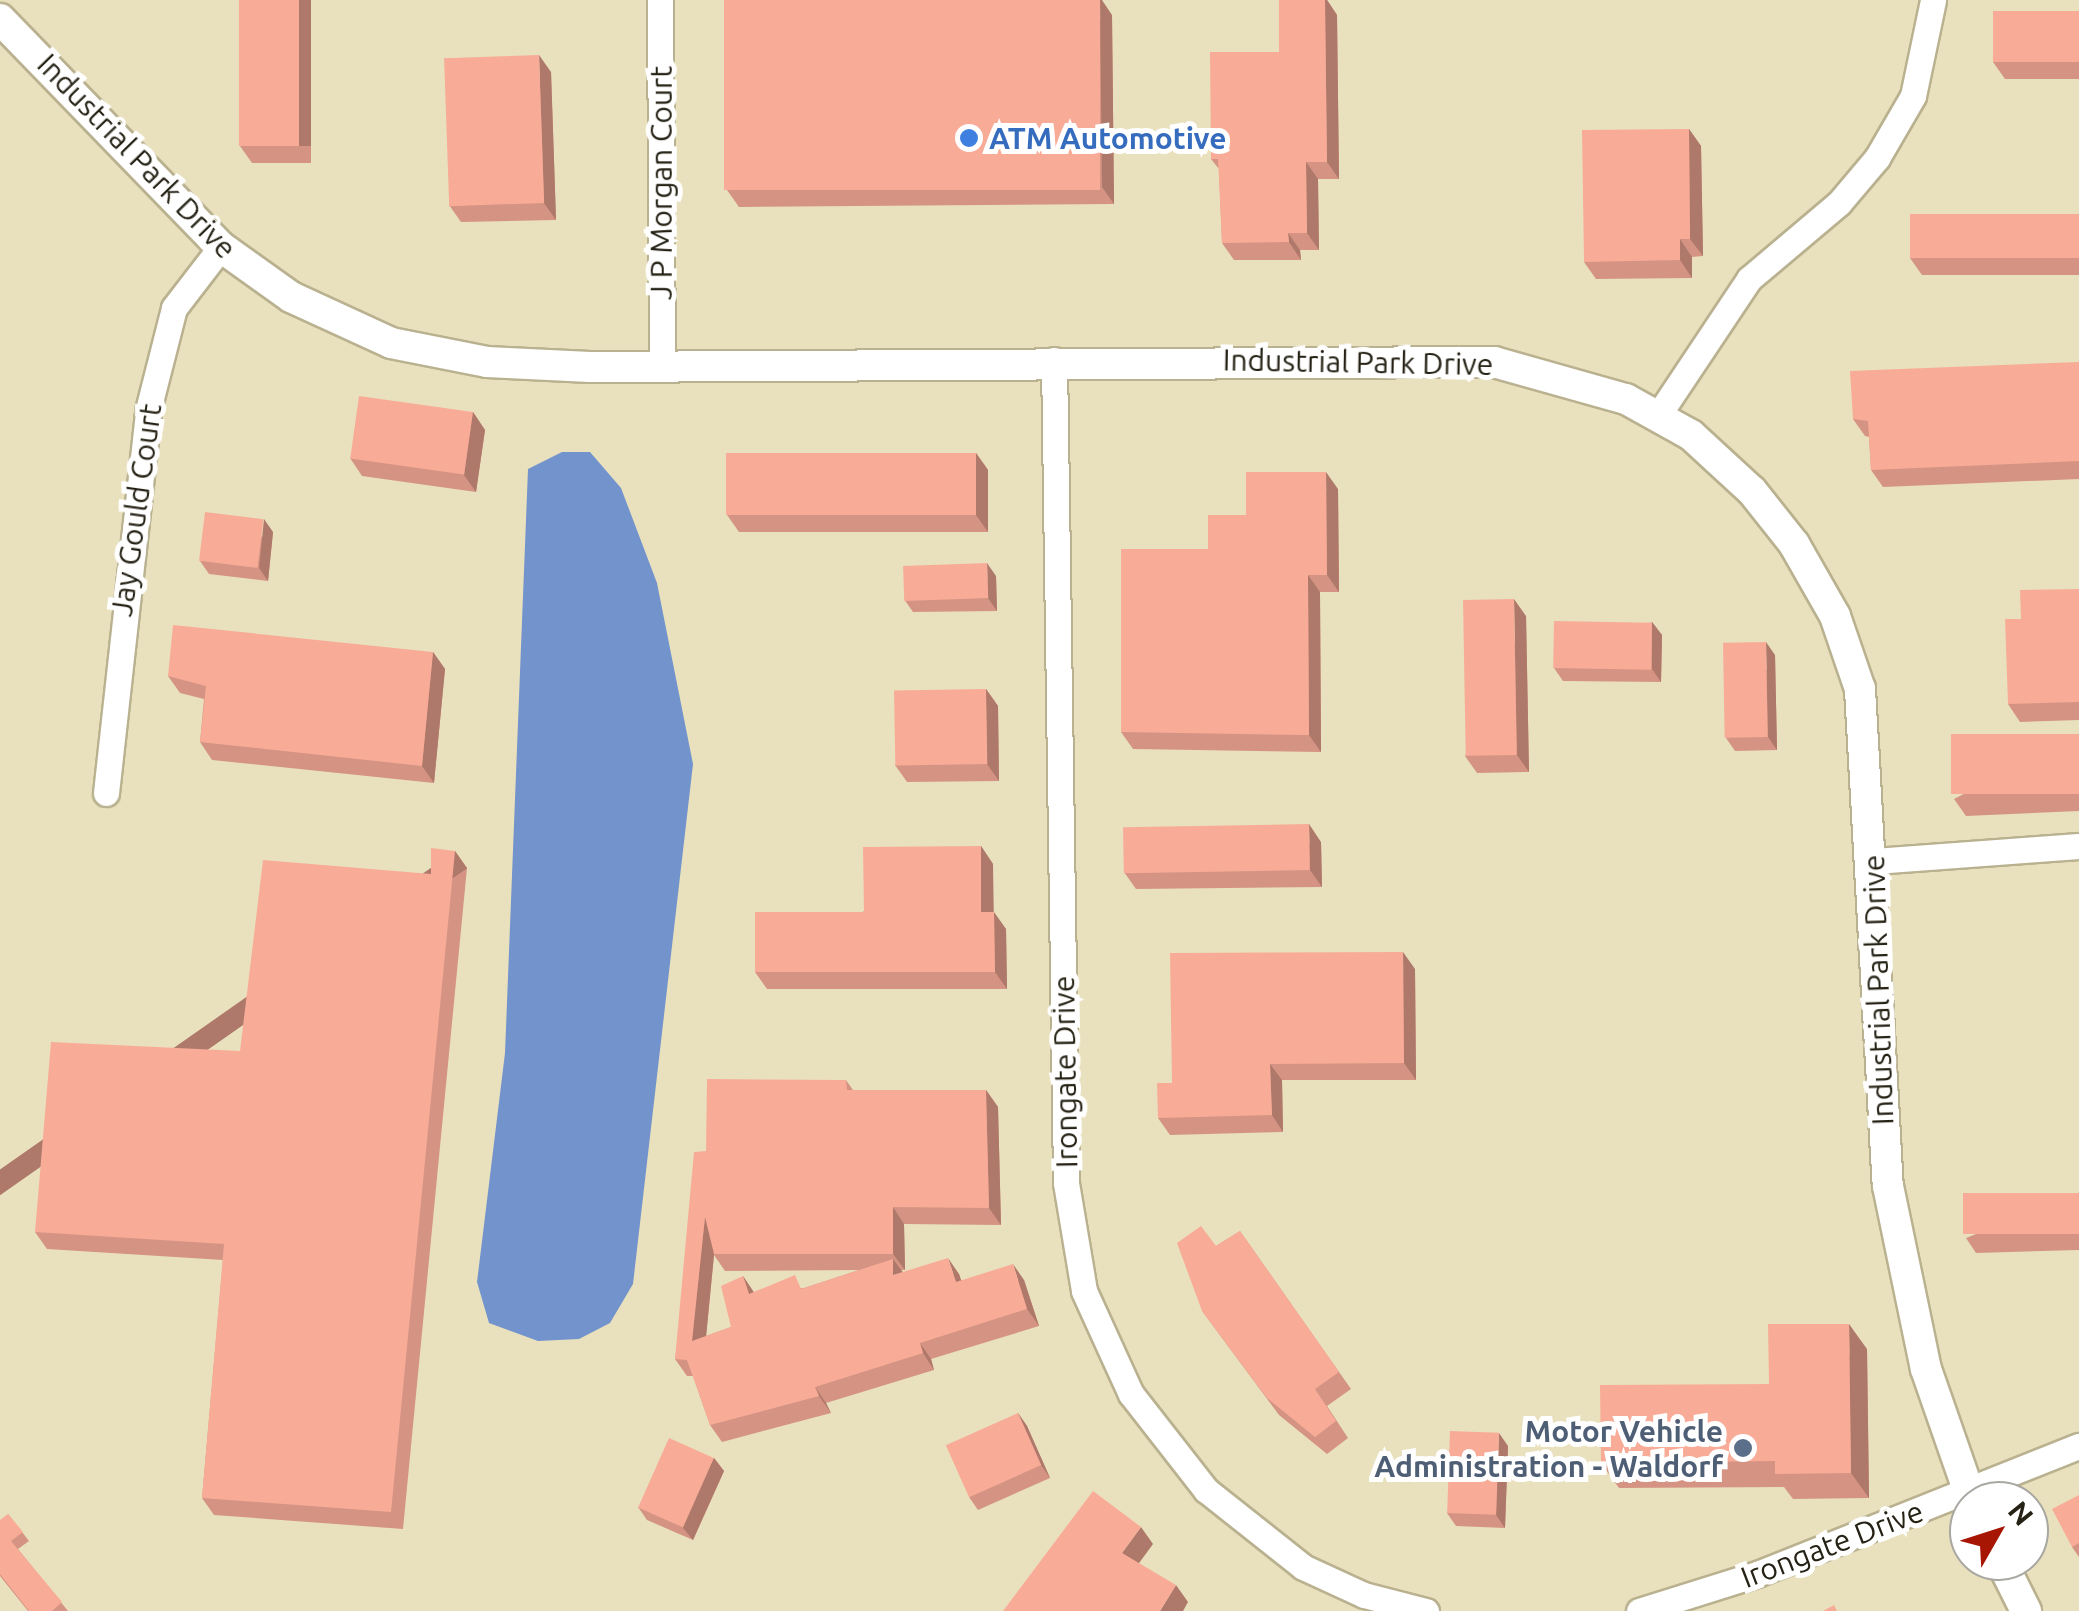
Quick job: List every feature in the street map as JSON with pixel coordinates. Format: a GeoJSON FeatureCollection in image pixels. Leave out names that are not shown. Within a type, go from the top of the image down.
{"type":"FeatureCollection","features":[{"type":"Feature","properties":{"kind":"street","name":"J P Morgan Court"},"geometry":{"type":"LineString","coordinates":[[660,0],[662,366]]}},
{"type":"Feature","properties":{"kind":"street"},"geometry":{"type":"LineString","coordinates":[[1659,414],[1750,279],[1839,203],[1878,158],[1913,96],[1933,0]]}},
{"type":"Feature","properties":{"kind":"street","name":"Industrial Park Drive"},"geometry":{"type":"LineString","coordinates":[[0,19],[221,247],[291,297],[391,343],[487,362],[662,366],[1054,360],[1494,362],[1580,382],[1659,414],[1752,491],[1794,544],[1834,616],[1867,730],[1877,1072],[1888,1186],[1926,1369],[1964,1481]]}},
{"type":"Feature","properties":{"kind":"street","name":"Jay Gould Court"},"geometry":{"type":"LineString","coordinates":[[106,792],[123,593],[155,379],[174,308],[221,247]]}},
{"type":"Feature","properties":{"kind":"street","name":"Irongate Drive"},"geometry":{"type":"LineString","coordinates":[[1054,360],[1066,1183],[1084,1291],[1130,1394],[1206,1490],[1304,1568],[1364,1595],[1426,1611]]}},
{"type":"Feature","properties":{"kind":"street"},"geometry":{"type":"LineString","coordinates":[[1873,862],[2079,846]]}},
{"type":"Feature","properties":{"kind":"street","name":"Irongate Drive"},"geometry":{"type":"LineString","coordinates":[[2004,1481],[2079,1446]]}},
{"type":"Feature","properties":{"kind":"street","name":"Irongate Drive"},"geometry":{"type":"LineString","coordinates":[[1638,1611],[1949,1504]]}},
{"type":"Feature","properties":{"kind":"street"},"geometry":{"type":"LineString","coordinates":[[2011,1581],[2026,1611]]}},
{"type":"Feature","properties":{"kind":"water"},"geometry":{"type":"Polygon","coordinates":[[[562,452],[590,452],[621,488],[657,583],[693,764],[633,1284],[610,1323],[579,1339],[538,1341],[489,1323],[477,1282],[505,1053],[528,469],[562,452]]]}},
{"type":"Feature","properties":{"kind":"building"},"geometry":{"type":"Polygon","coordinates":[[[239,0],[299,0],[299,146],[239,146],[239,0]]]}},
{"type":"Feature","properties":{"kind":"building"},"geometry":{"type":"Polygon","coordinates":[[[724,0],[1100,0],[1100,190],[724,190],[724,0]]]}},
{"type":"Feature","properties":{"kind":"building"},"geometry":{"type":"Polygon","coordinates":[[[1279,0],[1325,0],[1327,162],[1306,162],[1307,233],[1288,233],[1289,242],[1222,243],[1218,159],[1211,159],[1210,52],[1279,52],[1279,0]]]}},
{"type":"Feature","properties":{"kind":"building"},"geometry":{"type":"Polygon","coordinates":[[[1993,11],[2079,11],[2079,62],[1993,62],[1993,11]]]}},
{"type":"Feature","properties":{"kind":"building"},"geometry":{"type":"Polygon","coordinates":[[[539,55],[544,203],[449,206],[444,58],[539,55]]]}},
{"type":"Feature","properties":{"kind":"building"},"geometry":{"type":"Polygon","coordinates":[[[1689,129],[1690,239],[1680,239],[1680,260],[1584,262],[1582,130],[1689,129]]]}},
{"type":"Feature","properties":{"kind":"building"},"geometry":{"type":"Polygon","coordinates":[[[1910,214],[2079,214],[2079,258],[1910,258],[1910,214]]]}},
{"type":"Feature","properties":{"kind":"building"},"geometry":{"type":"Polygon","coordinates":[[[2079,362],[2079,461],[1871,470],[1868,421],[1853,419],[1850,371],[2079,362]]]}},
{"type":"Feature","properties":{"kind":"building"},"geometry":{"type":"Polygon","coordinates":[[[359,396],[473,412],[464,474],[350,458],[359,396]]]}},
{"type":"Feature","properties":{"kind":"building"},"geometry":{"type":"Polygon","coordinates":[[[726,453],[976,453],[976,515],[726,515],[726,453]]]}},
{"type":"Feature","properties":{"kind":"building"},"geometry":{"type":"Polygon","coordinates":[[[1246,472],[1326,472],[1327,575],[1308,575],[1309,735],[1121,732],[1121,549],[1208,549],[1208,515],[1246,515],[1246,472]]]}},
{"type":"Feature","properties":{"kind":"building"},"geometry":{"type":"Polygon","coordinates":[[[205,512],[264,519],[258,568],[199,561],[205,512]]]}},
{"type":"Feature","properties":{"kind":"building"},"geometry":{"type":"Polygon","coordinates":[[[987,563],[988,598],[904,601],[903,566],[987,563]]]}},
{"type":"Feature","properties":{"kind":"building"},"geometry":{"type":"Polygon","coordinates":[[[2079,589],[2079,702],[2008,704],[2005,619],[2021,619],[2020,590],[2079,589]]]}},
{"type":"Feature","properties":{"kind":"building"},"geometry":{"type":"Polygon","coordinates":[[[1514,599],[1517,755],[1466,756],[1463,600],[1514,599]]]}},
{"type":"Feature","properties":{"kind":"building"},"geometry":{"type":"Polygon","coordinates":[[[1554,621],[1652,623],[1651,670],[1553,668],[1554,621]]]}},
{"type":"Feature","properties":{"kind":"building"},"geometry":{"type":"Polygon","coordinates":[[[173,625],[433,652],[422,766],[200,742],[206,686],[168,676],[173,625]]]}},
{"type":"Feature","properties":{"kind":"building"},"geometry":{"type":"Polygon","coordinates":[[[1766,642],[1768,737],[1725,738],[1723,643],[1766,642]]]}},
{"type":"Feature","properties":{"kind":"building"},"geometry":{"type":"Polygon","coordinates":[[[986,689],[987,764],[895,766],[894,691],[986,689]]]}},
{"type":"Feature","properties":{"kind":"building"},"geometry":{"type":"Polygon","coordinates":[[[1951,734],[2079,734],[2079,794],[1951,794],[1951,734]]]}},
{"type":"Feature","properties":{"kind":"building"},"geometry":{"type":"Polygon","coordinates":[[[1309,824],[1310,870],[1124,873],[1123,827],[1309,824]]]}},
{"type":"Feature","properties":{"kind":"building"},"geometry":{"type":"Polygon","coordinates":[[[981,846],[981,912],[994,912],[995,972],[755,972],[755,912],[864,912],[863,847],[981,846]]]}},
{"type":"Feature","properties":{"kind":"building"},"geometry":{"type":"Polygon","coordinates":[[[431,848],[455,851],[391,1512],[202,1498],[224,1244],[35,1232],[51,1042],[240,1051],[263,860],[431,874],[431,848]]]}},
{"type":"Feature","properties":{"kind":"building"},"geometry":{"type":"Polygon","coordinates":[[[1403,952],[1404,1063],[1270,1064],[1272,1115],[1158,1118],[1157,1083],[1172,1083],[1170,953],[1403,952]]]}},
{"type":"Feature","properties":{"kind":"building"},"geometry":{"type":"Polygon","coordinates":[[[707,1079],[846,1080],[847,1090],[986,1090],[989,1208],[893,1207],[893,1254],[714,1254],[705,1217],[692,1341],[731,1327],[721,1286],[743,1276],[749,1294],[795,1275],[801,1289],[893,1259],[893,1275],[948,1258],[956,1282],[1013,1264],[1027,1309],[920,1343],[923,1353],[815,1387],[819,1396],[710,1425],[687,1360],[675,1359],[694,1152],[706,1151],[707,1079]]]}},
{"type":"Feature","properties":{"kind":"building"},"geometry":{"type":"Polygon","coordinates":[[[1963,1193],[2079,1193],[2079,1234],[1963,1234],[1963,1193]]]}},
{"type":"Feature","properties":{"kind":"building"},"geometry":{"type":"Polygon","coordinates":[[[1201,1226],[1216,1246],[1240,1231],[1339,1372],[1315,1389],[1336,1421],[1315,1437],[1267,1398],[1202,1311],[1177,1243],[1201,1226]]]}},
{"type":"Feature","properties":{"kind":"building","name":"Motor Vehicle Administration - Waldorf"},"geometry":{"type":"Polygon","coordinates":[[[1768,1324],[1849,1324],[1851,1473],[1775,1474],[1775,1461],[1601,1463],[1600,1385],[1769,1384],[1768,1324]]]}},
{"type":"Feature","properties":{"kind":"building"},"geometry":{"type":"Polygon","coordinates":[[[1018,1413],[1041,1465],[969,1497],[946,1445],[1018,1413]]]}},
{"type":"Feature","properties":{"kind":"building"},"geometry":{"type":"Polygon","coordinates":[[[1450,1431],[1499,1433],[1496,1515],[1447,1513],[1450,1431]]]}},
{"type":"Feature","properties":{"kind":"building"},"geometry":{"type":"Polygon","coordinates":[[[669,1438],[714,1458],[683,1527],[638,1507],[669,1438]]]}},
{"type":"Feature","properties":{"kind":"building"},"geometry":{"type":"Polygon","coordinates":[[[1093,1491],[1141,1527],[1122,1553],[1176,1585],[1160,1611],[1003,1611],[1093,1491]]]}},
{"type":"Feature","properties":{"kind":"building"},"geometry":{"type":"Polygon","coordinates":[[[2079,1495],[2079,1543],[2072,1547],[2052,1509],[2079,1495]]]}},
{"type":"Feature","properties":{"kind":"building"},"geometry":{"type":"Polygon","coordinates":[[[8,1514],[23,1532],[11,1541],[62,1602],[52,1611],[29,1611],[0,1574],[0,1520],[8,1514]]]}},
{"type":"Feature","properties":{"kind":"place","name":"ATM Automotive"},"geometry":{"type":"Point","coordinates":[969,138]}},
{"type":"Feature","properties":{"kind":"place","name":"Motor Vehicle Administration - Waldorf"},"geometry":{"type":"Point","coordinates":[1743,1448]}}]}
